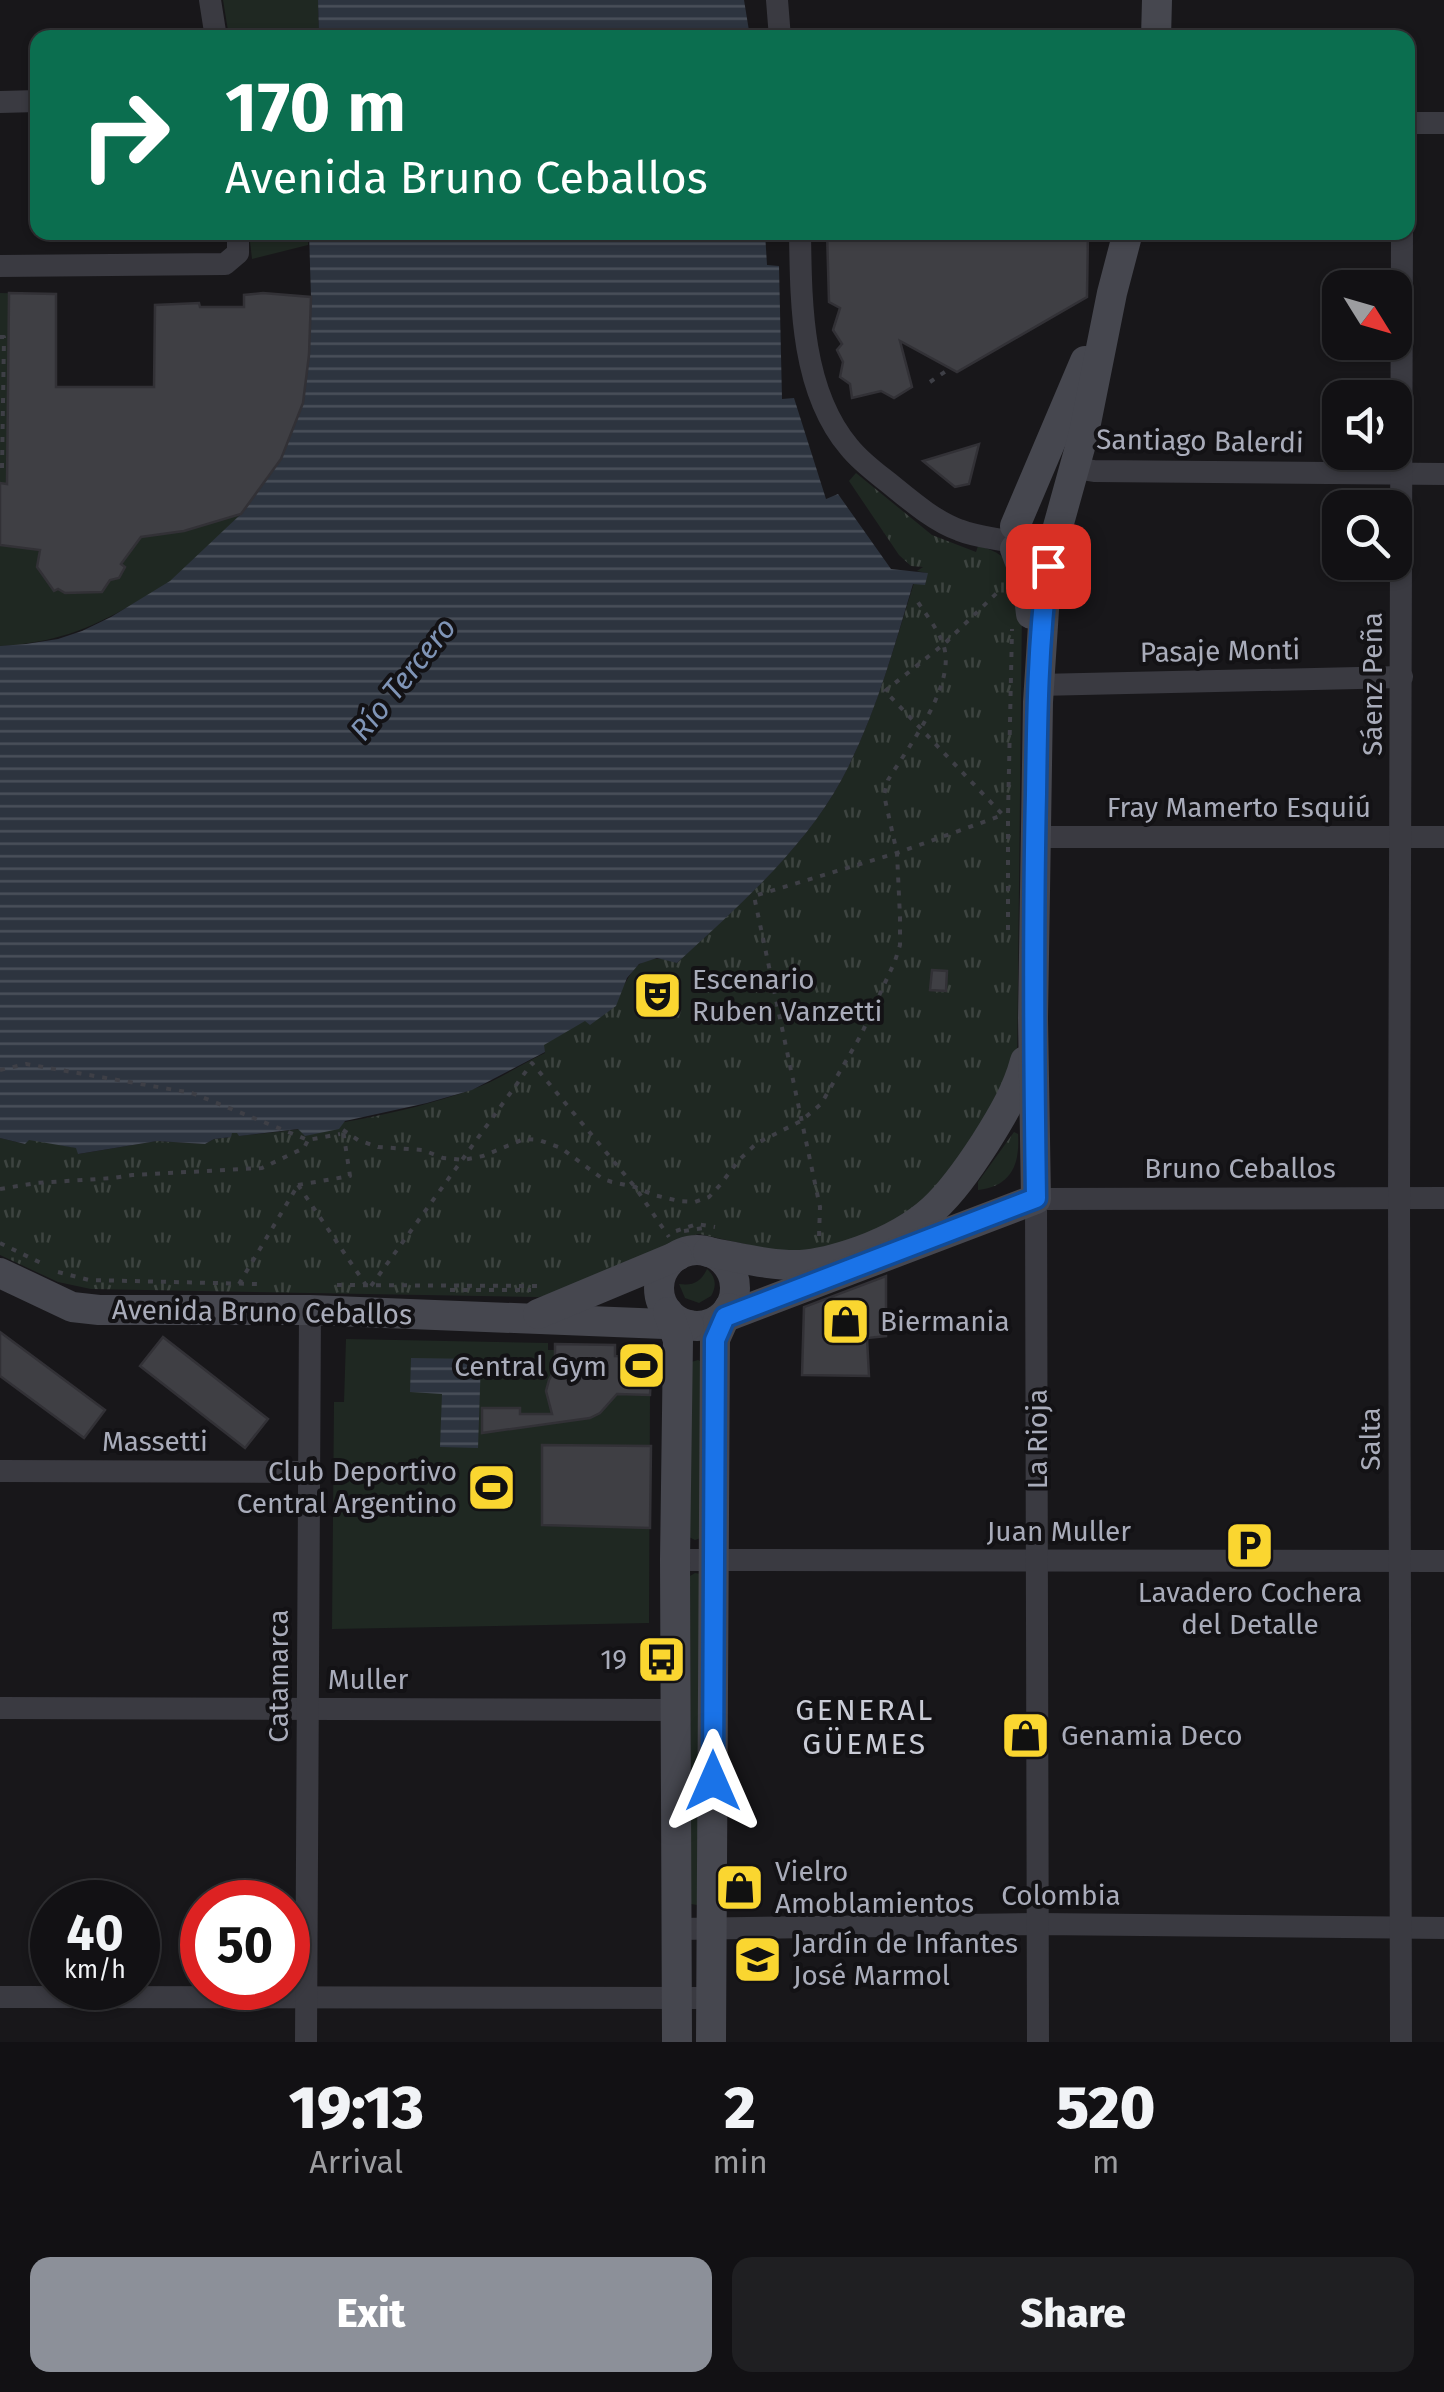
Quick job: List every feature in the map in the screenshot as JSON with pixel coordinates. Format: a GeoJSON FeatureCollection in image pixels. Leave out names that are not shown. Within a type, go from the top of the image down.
{"type":"FeatureCollection","features":[{"type":"Feature","properties":{"kind":"main road"},"geometry":{"type":"LineString","coordinates":[[1156,0],[1156,30]]}},
{"type":"Feature","properties":{"kind":"main road"},"geometry":{"type":"LineString","coordinates":[[1038,685],[1046,578],[1126,240]]}},
{"type":"Feature","properties":{"kind":"main road"},"geometry":{"type":"LineString","coordinates":[[1038,685],[1029,595],[1014,539],[1112,293]]}},
{"type":"Feature","properties":{"kind":"main road"},"geometry":{"type":"LineString","coordinates":[[1014,539],[1027,518],[1041,518],[1052,527],[1053,544]]}},
{"type":"Feature","properties":{"kind":"main road","name":"La Rioja"},"geometry":{"type":"LineString","coordinates":[[1036,1198],[1033,1018],[1038,685]]}},
{"type":"Feature","properties":{"kind":"main road"},"geometry":{"type":"LineString","coordinates":[[714,1240],[790,1265],[817,1263],[879,1244],[925,1218],[955,1188],[1018,1088],[1033,1018]]}},
{"type":"Feature","properties":{"kind":"main road","name":"Avenida Bruno Ceballos"},"geometry":{"type":"LineString","coordinates":[[1,1251],[72,1307],[133,1310],[324,1294],[531,1317],[701,1318],[1036,1198]]}},
{"type":"Feature","properties":{"kind":"main road"},"geometry":{"type":"LineString","coordinates":[[676,2042],[674,1560],[678,1340],[701,1318],[734,1299],[734,1280],[714,1240]]}},
{"type":"Feature","properties":{"kind":"main road","name":"Avenida Bruno Ceballos"},"geometry":{"type":"LineString","coordinates":[[531,1317],[671,1243],[687,1252],[714,1240]]}},
{"type":"Feature","properties":{"kind":"main road"},"geometry":{"type":"LineString","coordinates":[[671,1243],[660,1296],[701,1318],[715,1340],[711,2042]]}},
{"type":"Feature","properties":{"kind":"street"},"geometry":{"type":"LineString","coordinates":[[210,0],[215,30]]}},
{"type":"Feature","properties":{"kind":"street"},"geometry":{"type":"LineString","coordinates":[[777,0],[779,30]]}},
{"type":"Feature","properties":{"kind":"street"},"geometry":{"type":"LineString","coordinates":[[0,102],[30,101]]}},
{"type":"Feature","properties":{"kind":"street"},"geometry":{"type":"LineString","coordinates":[[1415,123],[1444,123]]}},
{"type":"Feature","properties":{"kind":"street"},"geometry":{"type":"LineString","coordinates":[[0,266],[225,264],[238,253],[238,240]]}},
{"type":"Feature","properties":{"kind":"street"},"geometry":{"type":"LineString","coordinates":[[800,240],[804,320],[813,370],[822,402],[838,433],[860,458],[943,523],[968,533],[1014,539]]}},
{"type":"Feature","properties":{"kind":"street","name":"Sáenz Peña"},"geometry":{"type":"LineString","coordinates":[[1402,240],[1402,836]]}},
{"type":"Feature","properties":{"kind":"street","name":"Santiago Balerdi"},"geometry":{"type":"LineString","coordinates":[[1075,468],[1444,474]]}},
{"type":"Feature","properties":{"kind":"street","name":"Pasaje Monti"},"geometry":{"type":"LineString","coordinates":[[1038,685],[1402,677]]}},
{"type":"Feature","properties":{"kind":"street","name":"Salta"},"geometry":{"type":"LineString","coordinates":[[1402,836],[1402,2042]]}},
{"type":"Feature","properties":{"kind":"street","name":"Fray Mamerto Esquiú"},"geometry":{"type":"LineString","coordinates":[[1035,837],[1444,836]]}},
{"type":"Feature","properties":{"kind":"street","name":"Bruno Ceballos"},"geometry":{"type":"LineString","coordinates":[[1036,1198],[1444,1198]]}},
{"type":"Feature","properties":{"kind":"street","name":"La Rioja"},"geometry":{"type":"LineString","coordinates":[[1036,1198],[1038,2042]]}},
{"type":"Feature","properties":{"kind":"street","name":"Catamarca"},"geometry":{"type":"LineString","coordinates":[[307,1880],[309,1472],[324,1294]]}},
{"type":"Feature","properties":{"kind":"street","name":"Massetti"},"geometry":{"type":"LineString","coordinates":[[0,1470],[309,1472]]}},
{"type":"Feature","properties":{"kind":"street","name":"Juan Muller"},"geometry":{"type":"LineString","coordinates":[[674,1560],[1444,1560]]}},
{"type":"Feature","properties":{"kind":"street","name":"Muller"},"geometry":{"type":"LineString","coordinates":[[0,1708],[675,1710]]}},
{"type":"Feature","properties":{"kind":"street","name":"Colombia"},"geometry":{"type":"LineString","coordinates":[[677,1928],[1039,1924],[1444,1928]]}},
{"type":"Feature","properties":{"kind":"street"},"geometry":{"type":"LineString","coordinates":[[0,1997],[180,1998]]}},
{"type":"Feature","properties":{"kind":"street"},"geometry":{"type":"LineString","coordinates":[[310,1998],[712,1998]]}},
{"type":"Feature","properties":{"kind":"street","name":"Catamarca"},"geometry":{"type":"LineString","coordinates":[[306,2010],[306,2042]]}},
{"type":"Feature","properties":{"kind":"path"},"geometry":{"type":"LineString","coordinates":[[0,337],[4,337],[0,467]]}},
{"type":"Feature","properties":{"kind":"path"},"geometry":{"type":"LineString","coordinates":[[930,382],[946,371]]}},
{"type":"Feature","properties":{"kind":"path"},"geometry":{"type":"LineString","coordinates":[[818,1248],[820,1207],[754,896],[896,853],[1003,815],[885,691],[944,644],[1008,582]]}},
{"type":"Feature","properties":{"kind":"path"},"geometry":{"type":"LineString","coordinates":[[238,1286],[298,1185],[350,1176],[344,1130],[358,1140],[378,1146],[423,1150],[463,1160],[524,1139],[539,1140],[560,1148],[603,1179],[679,1202],[694,1202],[708,1197],[757,1144],[801,1122],[821,1104],[844,1067],[900,944],[896,853],[884,794],[944,679],[946,661],[944,644],[914,596]]}},
{"type":"Feature","properties":{"kind":"path"},"geometry":{"type":"LineString","coordinates":[[1008,934],[1012,623]]}},
{"type":"Feature","properties":{"kind":"path"},"geometry":{"type":"LineString","coordinates":[[369,1287],[532,1063],[635,1187],[671,1243],[697,1224],[714,1240]]}},
{"type":"Feature","properties":{"kind":"path"},"geometry":{"type":"LineString","coordinates":[[0,1070],[26,1064],[192,1094],[308,1140],[340,1134]]}},
{"type":"Feature","properties":{"kind":"path"},"geometry":{"type":"LineString","coordinates":[[0,1189],[132,1174],[262,1168],[304,1148],[308,1140]]}},
{"type":"Feature","properties":{"kind":"path"},"geometry":{"type":"LineString","coordinates":[[298,1185],[369,1287]]}},
{"type":"Feature","properties":{"kind":"path"},"geometry":{"type":"LineString","coordinates":[[1,1251],[78,1279],[238,1286]]}},
{"type":"Feature","properties":{"kind":"path"},"geometry":{"type":"LineString","coordinates":[[1,1251],[40,1268]]}},
{"type":"Feature","properties":{"kind":"path"},"geometry":{"type":"LineString","coordinates":[[58,1277],[89,1285],[256,1286]]}},
{"type":"Feature","properties":{"kind":"path"},"geometry":{"type":"LineString","coordinates":[[324,1294],[369,1287],[540,1286]]}},
{"type":"Feature","properties":{"kind":"green space"},"geometry":{"type":"Polygon","coordinates":[[[223,0],[318,0],[319,30],[228,30],[223,0]]]}},
{"type":"Feature","properties":{"kind":"green space"},"geometry":{"type":"Polygon","coordinates":[[[250,240],[308,240],[308,245],[252,259],[250,240]]]}},
{"type":"Feature","properties":{"kind":"green space"},"geometry":{"type":"Polygon","coordinates":[[[0,293],[56,294],[55,401],[9,402],[7,484],[0,540],[0,293]]]}},
{"type":"Feature","properties":{"kind":"green space"},"geometry":{"type":"Polygon","coordinates":[[[856,473],[932,535],[976,552],[978,546],[999,554],[1010,566],[1022,604],[1017,1071],[917,1219],[800,1256],[699,1234],[555,1294],[538,1297],[91,1289],[58,1282],[0,1255],[0,1138],[77,1148],[79,1154],[157,1141],[205,1144],[231,1137],[231,1133],[239,1136],[297,1130],[413,1108],[478,1087],[545,1053],[543,1045],[607,1003],[640,964],[658,959],[677,963],[767,877],[826,805],[864,732],[914,583],[925,584],[927,573],[917,571],[923,567],[911,566],[899,555],[849,481],[856,473]]]}},
{"type":"Feature","properties":{"kind":"green space"},"geometry":{"type":"Polygon","coordinates":[[[241,514],[173,579],[117,613],[54,638],[0,646],[0,545],[39,550],[37,567],[54,591],[102,592],[110,580],[119,578],[125,567],[118,560],[141,537],[184,531],[241,514]]]}},
{"type":"Feature","properties":{"kind":"green space"},"geometry":{"type":"Polygon","coordinates":[[[1014,1132],[1018,1134],[1018,1145],[1011,1172],[998,1184],[978,1190],[978,1182],[1014,1132]]]}},
{"type":"Feature","properties":{"kind":"green space"},"geometry":{"type":"Polygon","coordinates":[[[707,1269],[715,1282],[711,1296],[699,1303],[685,1298],[679,1284],[696,1282],[707,1269]]]}},
{"type":"Feature","properties":{"kind":"green space","name":"Club Deportivo Central Argentino"},"geometry":{"type":"Polygon","coordinates":[[[346,1339],[548,1343],[548,1350],[555,1350],[555,1369],[546,1391],[568,1418],[596,1415],[614,1394],[650,1395],[649,1623],[332,1629],[334,1402],[344,1402],[346,1339]]]}},
{"type":"Feature","properties":{"kind":"green space"},"geometry":{"type":"Polygon","coordinates":[[[691,1362],[702,1362],[701,1538],[695,1540],[689,1537],[691,1362]]]}},
{"type":"Feature","properties":{"kind":"green space"},"geometry":{"type":"Polygon","coordinates":[[[701,1574],[697,1905],[691,1904],[690,1576],[701,1574]]]}},
{"type":"Feature","properties":{"kind":"water"},"geometry":{"type":"Polygon","coordinates":[[[318,0],[744,0],[749,30],[319,30],[318,0]]]}},
{"type":"Feature","properties":{"kind":"water","name":"Río Tercero"},"geometry":{"type":"Polygon","coordinates":[[[309,240],[765,240],[767,265],[779,266],[782,399],[794,398],[826,499],[838,494],[891,569],[928,573],[925,585],[913,584],[864,732],[842,779],[808,831],[767,878],[677,963],[657,958],[639,964],[627,978],[616,1006],[590,1025],[585,1021],[544,1045],[545,1052],[472,1090],[345,1121],[339,1129],[305,1136],[298,1129],[239,1136],[232,1133],[231,1137],[205,1144],[157,1141],[78,1154],[76,1148],[0,1138],[0,646],[58,639],[111,617],[170,581],[241,514],[281,459],[303,403],[311,297],[309,240]]]}},
{"type":"Feature","properties":{"kind":"water"},"geometry":{"type":"Polygon","coordinates":[[[411,1358],[481,1359],[478,1448],[440,1447],[442,1394],[410,1392],[411,1358]]]}},
{"type":"Feature","properties":{"kind":"building"},"geometry":{"type":"Polygon","coordinates":[[[827,240],[1088,240],[1087,297],[957,372],[900,341],[912,387],[894,398],[881,391],[852,398],[850,384],[840,377],[843,362],[837,350],[842,344],[833,330],[840,308],[829,302],[827,240]]]}},
{"type":"Feature","properties":{"kind":"building"},"geometry":{"type":"Polygon","coordinates":[[[9,293],[56,294],[56,387],[154,387],[155,305],[244,307],[244,295],[311,297],[303,403],[281,459],[241,514],[184,531],[141,537],[121,564],[125,567],[119,578],[110,580],[102,592],[54,591],[37,567],[40,550],[0,545],[0,483],[7,484],[9,293]]]}},
{"type":"Feature","properties":{"kind":"building"},"geometry":{"type":"Polygon","coordinates":[[[979,444],[969,484],[955,487],[923,461],[979,444]]]}},
{"type":"Feature","properties":{"kind":"building"},"geometry":{"type":"Polygon","coordinates":[[[932,970],[947,971],[946,991],[930,990],[932,970]]]}},
{"type":"Feature","properties":{"kind":"building","name":"Biermania"},"geometry":{"type":"Polygon","coordinates":[[[886,1276],[886,1336],[867,1338],[869,1376],[802,1375],[804,1307],[886,1276]]]}},
{"type":"Feature","properties":{"kind":"building"},"geometry":{"type":"Polygon","coordinates":[[[0,1332],[105,1410],[84,1438],[0,1376],[0,1332]]]}},
{"type":"Feature","properties":{"kind":"building"},"geometry":{"type":"Polygon","coordinates":[[[163,1337],[268,1419],[245,1448],[140,1366],[163,1337]]]}},
{"type":"Feature","properties":{"kind":"building"},"geometry":{"type":"Polygon","coordinates":[[[555,1344],[615,1345],[615,1356],[652,1357],[650,1395],[617,1394],[590,1418],[482,1433],[482,1408],[520,1408],[520,1414],[552,1414],[546,1391],[555,1369],[555,1344]]]}},
{"type":"Feature","properties":{"kind":"building"},"geometry":{"type":"Polygon","coordinates":[[[542,1445],[651,1446],[650,1528],[542,1525],[542,1445]]]}},
{"type":"Feature","properties":{"kind":"place","name":"Escenario Ruben Vanzetti"},"geometry":{"type":"Point","coordinates":[657,995]}},
{"type":"Feature","properties":{"kind":"place","name":"Biermania"},"geometry":{"type":"Point","coordinates":[845,1321]}},
{"type":"Feature","properties":{"kind":"place","name":"Central Gym"},"geometry":{"type":"Point","coordinates":[642,1366]}},
{"type":"Feature","properties":{"kind":"place","name":"Club Deportivo Central Argentino"},"geometry":{"type":"Point","coordinates":[492,1487]}},
{"type":"Feature","properties":{"kind":"place","name":"Lavadero Cochera del Detalle"},"geometry":{"type":"Point","coordinates":[1250,1545]}},
{"type":"Feature","properties":{"kind":"place","name":"19"},"geometry":{"type":"Point","coordinates":[662,1659]}},
{"type":"Feature","properties":{"kind":"place","name":"Genamia Deco"},"geometry":{"type":"Point","coordinates":[1026,1735]}},
{"type":"Feature","properties":{"kind":"place","name":"Vielro Amoblamientos"},"geometry":{"type":"Point","coordinates":[740,1887]}},
{"type":"Feature","properties":{"kind":"place","name":"Jardín de Infantes José Marmol"},"geometry":{"type":"Point","coordinates":[758,1959]}},
{"type":"Feature","properties":{"kind":"district","name":"GENERAL GÜEMES"},"geometry":{"type":"Point","coordinates":[865,1727]}},
{"type":"Feature","properties":{"kind":"route"},"geometry":{"type":"LineString","coordinates":[[713,1781],[715,1340],[725,1317],[1036,1198],[1034,870],[1038,685],[1048,566]]}}]}
